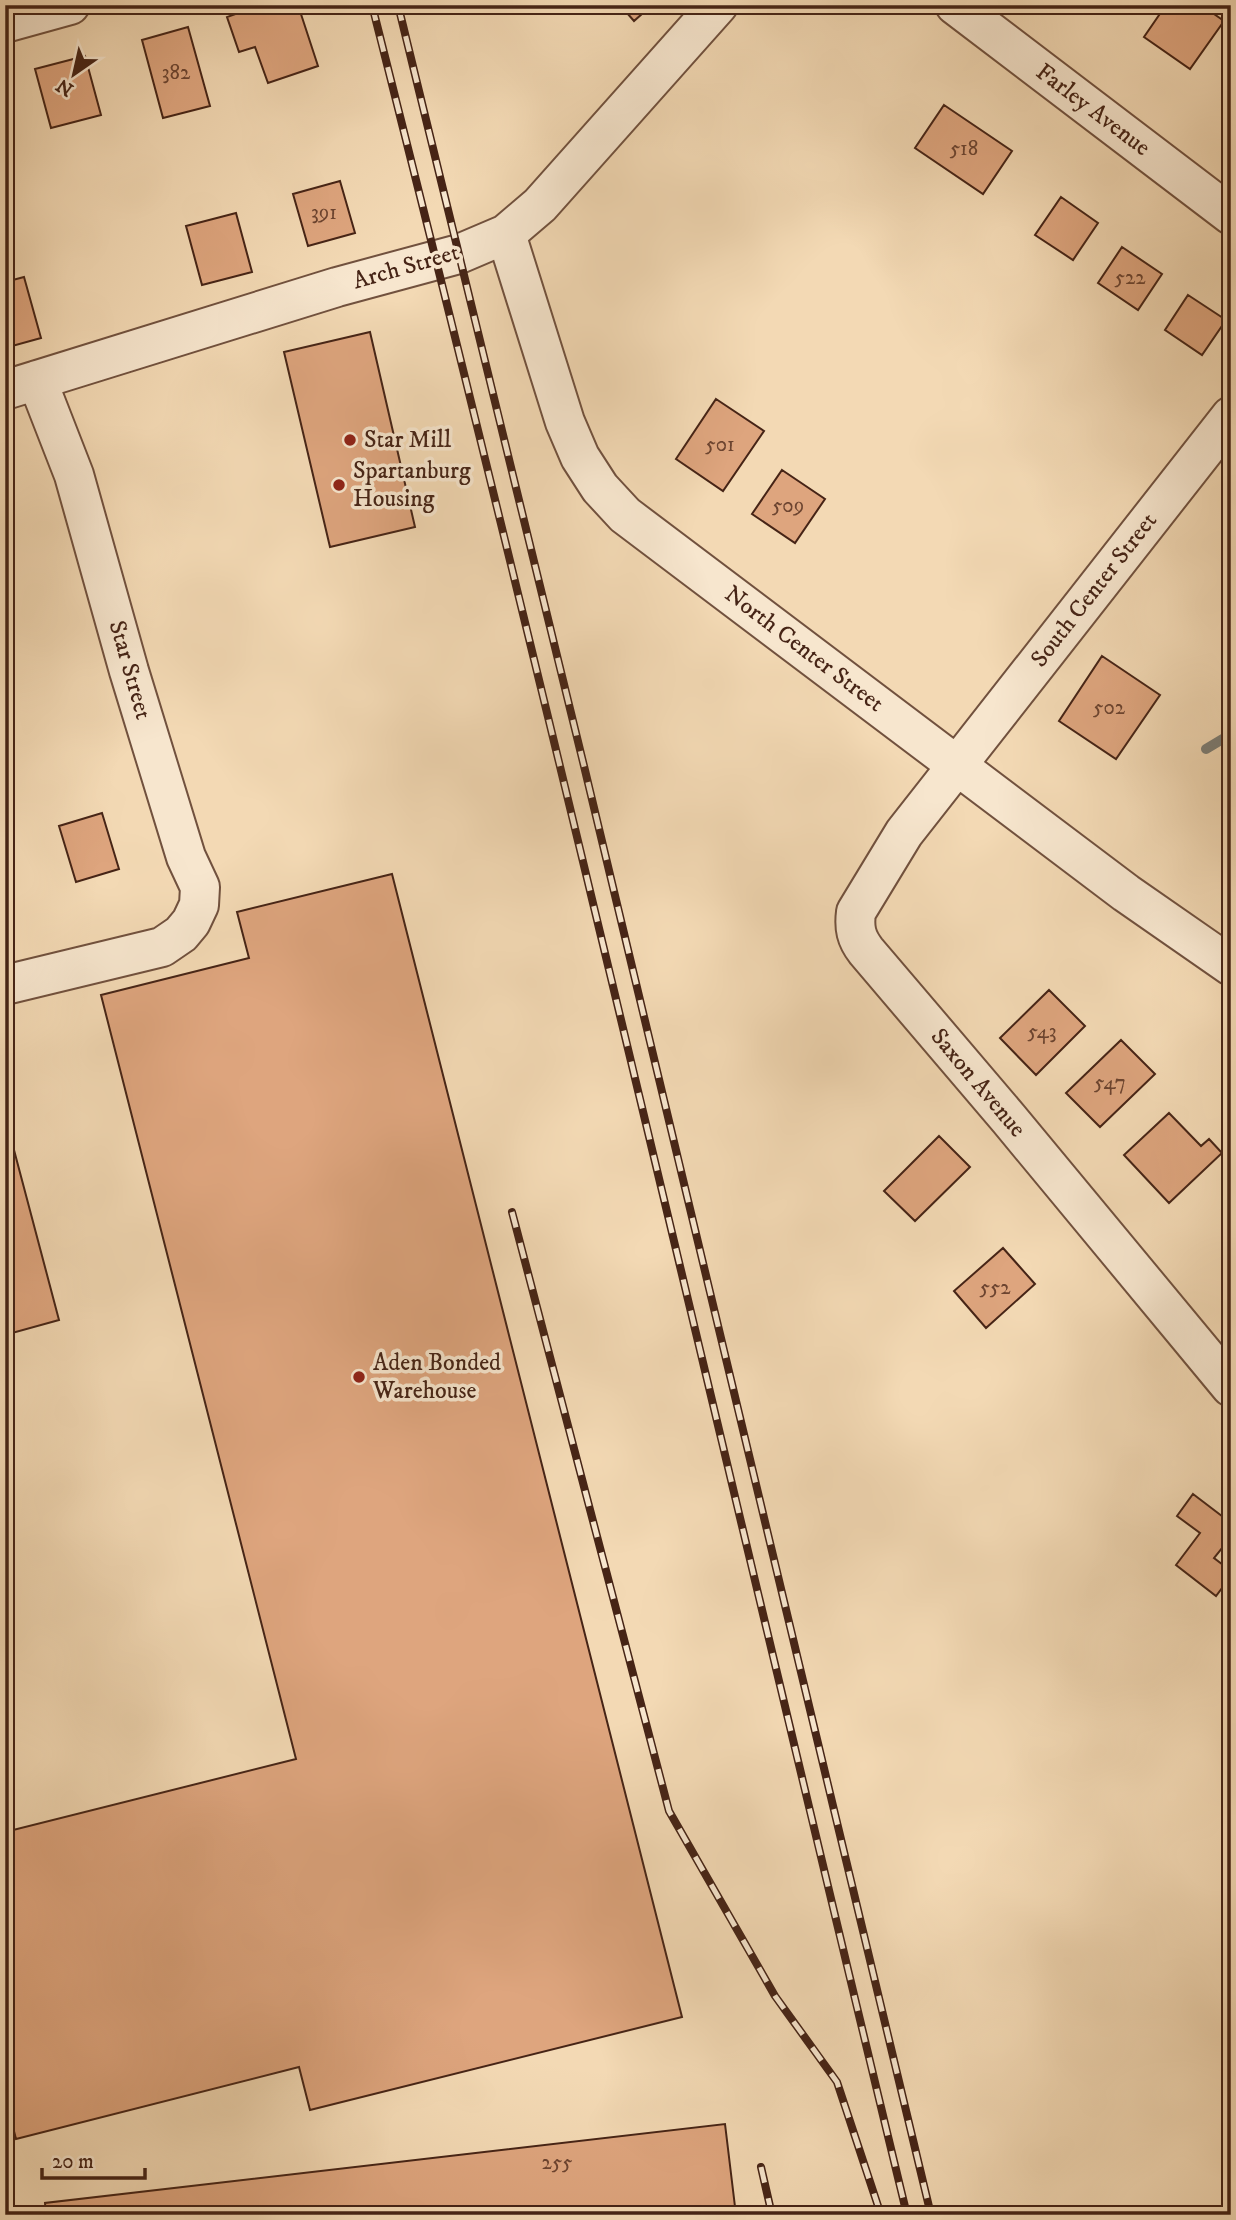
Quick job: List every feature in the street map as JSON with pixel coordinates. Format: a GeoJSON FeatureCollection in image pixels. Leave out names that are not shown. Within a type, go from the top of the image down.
{"type":"FeatureCollection","features":[{"type":"Feature","properties":{"kind":"street"},"geometry":{"type":"LineString","coordinates":[[5,23],[70,5]]}},
{"type":"Feature","properties":{"kind":"street","name":"Arch Street"},"geometry":{"type":"LineString","coordinates":[[21,385],[337,287],[459,254],[506,234],[540,205],[718,5]]}},
{"type":"Feature","properties":{"kind":"street","name":"Farley Avenue"},"geometry":{"type":"LineString","coordinates":[[955,5],[1231,215]]}},
{"type":"Feature","properties":{"kind":"street","name":"North Center Street"},"geometry":{"type":"LineString","coordinates":[[506,234],[565,422],[580,457],[600,488],[625,515],[1126,893],[1231,966]]}},
{"type":"Feature","properties":{"kind":"street","name":"Star Street"},"geometry":{"type":"LineString","coordinates":[[5,985],[162,947],[181,934],[191,922],[199,905],[200,887],[178,831],[74,475],[21,385]]}},
{"type":"Feature","properties":{"kind":"street","name":"South Center Street"},"geometry":{"type":"LineString","coordinates":[[957,764],[1231,416]]}},
{"type":"Feature","properties":{"kind":"street","name":"Saxon Avenue"},"geometry":{"type":"LineString","coordinates":[[957,764],[904,833],[856,912],[854,925],[857,939],[1231,1387]]}},
{"type":"Feature","properties":{"kind":"building"},"geometry":{"type":"Polygon","coordinates":[[[261,5],[298,5],[318,66],[268,83],[255,47],[239,52],[227,17],[261,5]]]}},
{"type":"Feature","properties":{"kind":"building"},"geometry":{"type":"Polygon","coordinates":[[[620,5],[652,5],[634,21],[620,5]]]}},
{"type":"Feature","properties":{"kind":"building"},"geometry":{"type":"Polygon","coordinates":[[[1166,5],[1201,5],[1224,21],[1190,69],[1144,37],[1166,5]]]}},
{"type":"Feature","properties":{"kind":"building"},"geometry":{"type":"Polygon","coordinates":[[[188,27],[210,106],[163,118],[142,40],[188,27]]]}},
{"type":"Feature","properties":{"kind":"building"},"geometry":{"type":"Polygon","coordinates":[[[85,56],[101,115],[51,128],[35,69],[85,56]]]}},
{"type":"Feature","properties":{"kind":"building"},"geometry":{"type":"Polygon","coordinates":[[[944,105],[1012,151],[983,194],[915,148],[944,105]]]}},
{"type":"Feature","properties":{"kind":"building"},"geometry":{"type":"Polygon","coordinates":[[[340,181],[355,233],[308,246],[293,194],[340,181]]]}},
{"type":"Feature","properties":{"kind":"building"},"geometry":{"type":"Polygon","coordinates":[[[1061,197],[1098,223],[1073,260],[1035,235],[1061,197]]]}},
{"type":"Feature","properties":{"kind":"building"},"geometry":{"type":"Polygon","coordinates":[[[236,213],[252,272],[202,285],[186,226],[236,213]]]}},
{"type":"Feature","properties":{"kind":"building"},"geometry":{"type":"Polygon","coordinates":[[[1122,247],[1162,274],[1138,310],[1098,283],[1122,247]]]}},
{"type":"Feature","properties":{"kind":"building"},"geometry":{"type":"Polygon","coordinates":[[[24,277],[41,338],[5,348],[5,282],[24,277]]]}},
{"type":"Feature","properties":{"kind":"building"},"geometry":{"type":"Polygon","coordinates":[[[1188,295],[1226,320],[1202,355],[1165,330],[1188,295]]]}},
{"type":"Feature","properties":{"kind":"building","name":"Star Mill"},"geometry":{"type":"Polygon","coordinates":[[[370,332],[415,527],[330,547],[284,352],[370,332]]]}},
{"type":"Feature","properties":{"kind":"building"},"geometry":{"type":"Polygon","coordinates":[[[716,399],[764,431],[723,491],[676,459],[716,399]]]}},
{"type":"Feature","properties":{"kind":"building"},"geometry":{"type":"Polygon","coordinates":[[[782,470],[825,499],[795,543],[752,514],[782,470]]]}},
{"type":"Feature","properties":{"kind":"building"},"geometry":{"type":"Polygon","coordinates":[[[1102,656],[1160,695],[1116,759],[1059,721],[1102,656]]]}},
{"type":"Feature","properties":{"kind":"building"},"geometry":{"type":"Polygon","coordinates":[[[102,813],[119,869],[76,882],[59,826],[102,813]]]}},
{"type":"Feature","properties":{"kind":"building","name":"Aden Bonded Warehouse"},"geometry":{"type":"Polygon","coordinates":[[[392,874],[682,2017],[310,2110],[299,2067],[16,2139],[5,2096],[5,1832],[296,1759],[101,995],[249,958],[237,912],[392,874]]]}},
{"type":"Feature","properties":{"kind":"building"},"geometry":{"type":"Polygon","coordinates":[[[1049,990],[1085,1026],[1036,1075],[1000,1038],[1049,990]]]}},
{"type":"Feature","properties":{"kind":"building"},"geometry":{"type":"Polygon","coordinates":[[[1121,1040],[1155,1074],[1100,1127],[1066,1093],[1121,1040]]]}},
{"type":"Feature","properties":{"kind":"building"},"geometry":{"type":"Polygon","coordinates":[[[1169,1113],[1201,1146],[1209,1139],[1222,1153],[1169,1203],[1124,1155],[1169,1113]]]}},
{"type":"Feature","properties":{"kind":"building"},"geometry":{"type":"Polygon","coordinates":[[[5,1116],[59,1320],[5,1335],[5,1116]]]}},
{"type":"Feature","properties":{"kind":"building"},"geometry":{"type":"Polygon","coordinates":[[[939,1136],[970,1167],[915,1221],[884,1191],[939,1136]]]}},
{"type":"Feature","properties":{"kind":"building"},"geometry":{"type":"Polygon","coordinates":[[[1003,1248],[1035,1284],[986,1328],[954,1291],[1003,1248]]]}},
{"type":"Feature","properties":{"kind":"building"},"geometry":{"type":"Polygon","coordinates":[[[1193,1494],[1231,1523],[1231,1537],[1214,1558],[1231,1571],[1231,1576],[1216,1596],[1176,1565],[1200,1533],[1177,1516],[1193,1494]]]}},
{"type":"Feature","properties":{"kind":"building"},"geometry":{"type":"Polygon","coordinates":[[[725,2124],[736,2215],[46,2215],[45,2203],[725,2124]]]}},
{"type":"Feature","properties":{"kind":"waterway"},"geometry":{"type":"LineString","coordinates":[[1206,749],[1231,734]]}},
{"type":"Feature","properties":{"kind":"railway"},"geometry":{"type":"LineString","coordinates":[[372,5],[576,833],[907,2215]]}},
{"type":"Feature","properties":{"kind":"railway"},"geometry":{"type":"LineString","coordinates":[[398,5],[584,766],[931,2215]]}},
{"type":"Feature","properties":{"kind":"railway"},"geometry":{"type":"LineString","coordinates":[[512,1212],[669,1811],[775,1996],[837,2082],[881,2215]]}},
{"type":"Feature","properties":{"kind":"railway"},"geometry":{"type":"LineString","coordinates":[[761,2167],[772,2215]]}},
{"type":"Feature","properties":{"kind":"place","name":"Star Mill"},"geometry":{"type":"Point","coordinates":[350,440]}},
{"type":"Feature","properties":{"kind":"place","name":"Spartanburg Housing"},"geometry":{"type":"Point","coordinates":[339,485]}},
{"type":"Feature","properties":{"kind":"place","name":"Aden Bonded Warehouse"},"geometry":{"type":"Point","coordinates":[359,1377]}}]}
